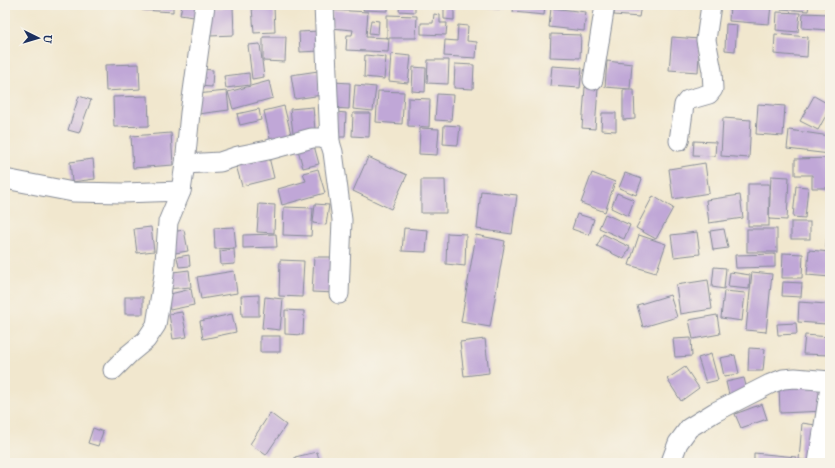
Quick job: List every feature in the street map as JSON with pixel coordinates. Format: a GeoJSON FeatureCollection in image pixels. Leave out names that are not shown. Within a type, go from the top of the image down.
{"type":"FeatureCollection","features":[{"type":"Feature","properties":{"kind":"street"},"geometry":{"type":"LineString","coordinates":[[113,370],[146,340],[156,325],[164,275],[168,222],[181,191],[205,5]]}},
{"type":"Feature","properties":{"kind":"street"},"geometry":{"type":"LineString","coordinates":[[324,5],[330,142],[333,152],[342,220],[340,294]]}},
{"type":"Feature","properties":{"kind":"street"},"geometry":{"type":"LineString","coordinates":[[593,80],[605,5]]}},
{"type":"Feature","properties":{"kind":"street"},"geometry":{"type":"LineString","coordinates":[[679,141],[684,105],[688,100],[709,94],[713,89],[712,71],[706,40],[712,5]]}},
{"type":"Feature","properties":{"kind":"street"},"geometry":{"type":"LineString","coordinates":[[185,164],[220,162],[238,156],[268,150],[312,138],[322,138],[330,142]]}},
{"type":"Feature","properties":{"kind":"street"},"geometry":{"type":"LineString","coordinates":[[5,179],[74,192],[123,193],[181,191]]}},
{"type":"Feature","properties":{"kind":"street"},"geometry":{"type":"LineString","coordinates":[[672,459],[678,443],[689,428],[715,412],[770,384],[783,379],[796,378],[830,381]]}},
{"type":"Feature","properties":{"kind":"street"},"geometry":{"type":"LineString","coordinates":[[818,463],[830,388]]}},
{"type":"Feature","properties":{"kind":"building"},"geometry":{"type":"Polygon","coordinates":[[[142,5],[173,5],[173,12],[142,10],[142,5]]]}},
{"type":"Feature","properties":{"kind":"building"},"geometry":{"type":"Polygon","coordinates":[[[182,5],[203,5],[201,18],[180,15],[182,5]]]}},
{"type":"Feature","properties":{"kind":"building"},"geometry":{"type":"Polygon","coordinates":[[[333,5],[350,5],[349,9],[332,7],[333,5]]]}},
{"type":"Feature","properties":{"kind":"building"},"geometry":{"type":"Polygon","coordinates":[[[364,5],[388,5],[388,11],[363,10],[364,5]]]}},
{"type":"Feature","properties":{"kind":"building"},"geometry":{"type":"Polygon","coordinates":[[[400,5],[415,5],[415,12],[399,11],[400,5]]]}},
{"type":"Feature","properties":{"kind":"building"},"geometry":{"type":"Polygon","coordinates":[[[483,5],[505,5],[505,9],[482,8],[483,5]]]}},
{"type":"Feature","properties":{"kind":"building"},"geometry":{"type":"Polygon","coordinates":[[[514,5],[545,5],[544,15],[513,12],[514,5]]]}},
{"type":"Feature","properties":{"kind":"building"},"geometry":{"type":"Polygon","coordinates":[[[615,5],[641,5],[639,17],[614,15],[615,5]]]}},
{"type":"Feature","properties":{"kind":"building"},"geometry":{"type":"Polygon","coordinates":[[[653,5],[683,5],[683,9],[653,7],[653,5]]]}},
{"type":"Feature","properties":{"kind":"building"},"geometry":{"type":"Polygon","coordinates":[[[730,5],[771,5],[769,24],[729,21],[730,5]]]}},
{"type":"Feature","properties":{"kind":"building"},"geometry":{"type":"Polygon","coordinates":[[[780,5],[809,5],[808,11],[780,9],[780,5]]]}},
{"type":"Feature","properties":{"kind":"building"},"geometry":{"type":"Polygon","coordinates":[[[813,5],[830,5],[829,7],[813,5]]]}},
{"type":"Feature","properties":{"kind":"building"},"geometry":{"type":"Polygon","coordinates":[[[274,6],[275,32],[254,33],[252,7],[274,6]]]}},
{"type":"Feature","properties":{"kind":"building"},"geometry":{"type":"Polygon","coordinates":[[[233,7],[234,35],[210,36],[210,8],[233,7]]]}},
{"type":"Feature","properties":{"kind":"building"},"geometry":{"type":"Polygon","coordinates":[[[444,7],[454,7],[454,20],[444,19],[444,7]]]}},
{"type":"Feature","properties":{"kind":"building"},"geometry":{"type":"Polygon","coordinates":[[[551,8],[586,12],[584,31],[549,27],[551,8]]]}},
{"type":"Feature","properties":{"kind":"building"},"geometry":{"type":"Polygon","coordinates":[[[332,10],[368,12],[366,37],[389,38],[388,52],[346,50],[347,35],[352,35],[353,30],[331,28],[332,10]]]}},
{"type":"Feature","properties":{"kind":"building"},"geometry":{"type":"Polygon","coordinates":[[[777,12],[800,13],[798,32],[776,30],[777,12]]]}},
{"type":"Feature","properties":{"kind":"building"},"geometry":{"type":"Polygon","coordinates":[[[803,13],[829,14],[828,30],[802,28],[803,13]]]}},
{"type":"Feature","properties":{"kind":"building"},"geometry":{"type":"Polygon","coordinates":[[[434,14],[440,15],[440,23],[447,23],[446,35],[421,34],[421,23],[433,23],[434,14]]]}},
{"type":"Feature","properties":{"kind":"building"},"geometry":{"type":"Polygon","coordinates":[[[387,15],[417,16],[416,38],[387,38],[387,15]]]}},
{"type":"Feature","properties":{"kind":"building"},"geometry":{"type":"Polygon","coordinates":[[[371,20],[379,21],[378,34],[369,33],[371,20]]]}},
{"type":"Feature","properties":{"kind":"building"},"geometry":{"type":"Polygon","coordinates":[[[726,24],[737,25],[735,51],[725,50],[726,24]]]}},
{"type":"Feature","properties":{"kind":"building"},"geometry":{"type":"Polygon","coordinates":[[[458,25],[468,26],[467,41],[477,42],[476,58],[444,56],[445,40],[457,41],[458,25]]]}},
{"type":"Feature","properties":{"kind":"building"},"geometry":{"type":"Polygon","coordinates":[[[320,31],[320,51],[300,52],[299,32],[320,31]]]}},
{"type":"Feature","properties":{"kind":"building"},"geometry":{"type":"Polygon","coordinates":[[[551,34],[581,35],[580,58],[550,57],[551,34]]]}},
{"type":"Feature","properties":{"kind":"building"},"geometry":{"type":"Polygon","coordinates":[[[775,34],[808,37],[807,57],[774,54],[775,34]]]}},
{"type":"Feature","properties":{"kind":"building"},"geometry":{"type":"Polygon","coordinates":[[[263,37],[286,37],[285,62],[263,61],[263,37]]]}},
{"type":"Feature","properties":{"kind":"building"},"geometry":{"type":"Polygon","coordinates":[[[672,37],[700,39],[698,72],[669,70],[672,37]]]}},
{"type":"Feature","properties":{"kind":"building"},"geometry":{"type":"Polygon","coordinates":[[[260,44],[264,77],[252,79],[248,45],[260,44]]]}},
{"type":"Feature","properties":{"kind":"building"},"geometry":{"type":"Polygon","coordinates":[[[391,54],[411,56],[408,83],[389,81],[391,54]]]}},
{"type":"Feature","properties":{"kind":"building"},"geometry":{"type":"Polygon","coordinates":[[[365,55],[386,57],[384,79],[364,77],[365,55]]]}},
{"type":"Feature","properties":{"kind":"building"},"geometry":{"type":"Polygon","coordinates":[[[428,60],[449,60],[448,84],[427,83],[428,60]]]}},
{"type":"Feature","properties":{"kind":"building"},"geometry":{"type":"Polygon","coordinates":[[[607,61],[632,64],[630,89],[605,87],[607,61]]]}},
{"type":"Feature","properties":{"kind":"building"},"geometry":{"type":"Polygon","coordinates":[[[139,64],[140,89],[106,91],[105,65],[139,64]]]}},
{"type":"Feature","properties":{"kind":"building"},"geometry":{"type":"Polygon","coordinates":[[[455,64],[474,65],[473,89],[454,88],[455,64]]]}},
{"type":"Feature","properties":{"kind":"building"},"geometry":{"type":"Polygon","coordinates":[[[552,66],[582,68],[580,88],[550,86],[552,66]]]}},
{"type":"Feature","properties":{"kind":"building"},"geometry":{"type":"Polygon","coordinates":[[[413,67],[426,68],[425,92],[412,91],[413,67]]]}},
{"type":"Feature","properties":{"kind":"building"},"geometry":{"type":"Polygon","coordinates":[[[200,69],[213,70],[212,87],[198,86],[200,69]]]}},
{"type":"Feature","properties":{"kind":"building"},"geometry":{"type":"Polygon","coordinates":[[[318,71],[322,95],[295,99],[291,75],[318,71]]]}},
{"type":"Feature","properties":{"kind":"building"},"geometry":{"type":"Polygon","coordinates":[[[249,73],[250,85],[226,88],[224,76],[249,73]]]}},
{"type":"Feature","properties":{"kind":"building"},"geometry":{"type":"Polygon","coordinates":[[[269,81],[273,98],[233,109],[228,92],[269,81]]]}},
{"type":"Feature","properties":{"kind":"building"},"geometry":{"type":"Polygon","coordinates":[[[333,82],[350,83],[349,109],[332,108],[333,82]]]}},
{"type":"Feature","properties":{"kind":"building"},"geometry":{"type":"Polygon","coordinates":[[[355,85],[376,87],[373,111],[353,109],[355,85]]]}},
{"type":"Feature","properties":{"kind":"building"},"geometry":{"type":"Polygon","coordinates":[[[585,87],[598,88],[595,129],[582,128],[585,87]]]}},
{"type":"Feature","properties":{"kind":"building"},"geometry":{"type":"Polygon","coordinates":[[[623,90],[634,90],[635,119],[623,120],[623,90]]]}},
{"type":"Feature","properties":{"kind":"building"},"geometry":{"type":"Polygon","coordinates":[[[227,91],[229,110],[198,114],[196,94],[227,91]]]}},
{"type":"Feature","properties":{"kind":"building"},"geometry":{"type":"Polygon","coordinates":[[[378,91],[404,92],[402,124],[376,122],[378,91]]]}},
{"type":"Feature","properties":{"kind":"building"},"geometry":{"type":"Polygon","coordinates":[[[437,94],[453,95],[451,121],[435,120],[437,94]]]}},
{"type":"Feature","properties":{"kind":"building"},"geometry":{"type":"Polygon","coordinates":[[[79,96],[91,100],[79,133],[68,130],[79,96]]]}},
{"type":"Feature","properties":{"kind":"building"},"geometry":{"type":"Polygon","coordinates":[[[148,96],[149,126],[114,127],[113,97],[148,96]]]}},
{"type":"Feature","properties":{"kind":"building"},"geometry":{"type":"Polygon","coordinates":[[[814,96],[830,105],[830,108],[818,130],[800,121],[814,96]]]}},
{"type":"Feature","properties":{"kind":"building"},"geometry":{"type":"Polygon","coordinates":[[[408,98],[430,99],[429,127],[408,126],[408,98]]]}},
{"type":"Feature","properties":{"kind":"building"},"geometry":{"type":"Polygon","coordinates":[[[758,104],[785,106],[783,136],[756,134],[758,104]]]}},
{"type":"Feature","properties":{"kind":"building"},"geometry":{"type":"Polygon","coordinates":[[[284,106],[292,138],[271,143],[264,111],[284,106]]]}},
{"type":"Feature","properties":{"kind":"building"},"geometry":{"type":"Polygon","coordinates":[[[313,107],[315,130],[293,133],[290,109],[313,107]]]}},
{"type":"Feature","properties":{"kind":"building"},"geometry":{"type":"Polygon","coordinates":[[[259,109],[261,120],[240,125],[237,114],[259,109]]]}},
{"type":"Feature","properties":{"kind":"building"},"geometry":{"type":"Polygon","coordinates":[[[336,112],[346,113],[345,137],[334,137],[336,112]]]}},
{"type":"Feature","properties":{"kind":"building"},"geometry":{"type":"Polygon","coordinates":[[[353,113],[370,113],[369,137],[352,136],[353,113]]]}},
{"type":"Feature","properties":{"kind":"building"},"geometry":{"type":"Polygon","coordinates":[[[602,113],[616,113],[616,131],[601,130],[602,113]]]}},
{"type":"Feature","properties":{"kind":"building"},"geometry":{"type":"Polygon","coordinates":[[[723,118],[751,120],[749,158],[721,156],[723,118]]]}},
{"type":"Feature","properties":{"kind":"building"},"geometry":{"type":"Polygon","coordinates":[[[444,125],[460,126],[458,145],[443,144],[444,125]]]}},
{"type":"Feature","properties":{"kind":"building"},"geometry":{"type":"Polygon","coordinates":[[[420,128],[439,129],[437,155],[419,154],[420,128]]]}},
{"type":"Feature","properties":{"kind":"building"},"geometry":{"type":"Polygon","coordinates":[[[789,130],[830,136],[830,154],[787,149],[789,130]]]}},
{"type":"Feature","properties":{"kind":"building"},"geometry":{"type":"Polygon","coordinates":[[[171,133],[173,165],[133,168],[131,136],[171,133]]]}},
{"type":"Feature","properties":{"kind":"building"},"geometry":{"type":"Polygon","coordinates":[[[694,141],[716,142],[715,156],[693,155],[694,141]]]}},
{"type":"Feature","properties":{"kind":"building"},"geometry":{"type":"Polygon","coordinates":[[[313,142],[319,164],[303,168],[297,146],[313,142]]]}},
{"type":"Feature","properties":{"kind":"building"},"geometry":{"type":"Polygon","coordinates":[[[268,153],[274,178],[242,186],[235,162],[268,153]]]}},
{"type":"Feature","properties":{"kind":"building"},"geometry":{"type":"Polygon","coordinates":[[[368,157],[407,175],[391,209],[353,191],[368,157]]]}},
{"type":"Feature","properties":{"kind":"building"},"geometry":{"type":"Polygon","coordinates":[[[830,158],[830,188],[812,188],[812,175],[795,175],[795,159],[830,158]]]}},
{"type":"Feature","properties":{"kind":"building"},"geometry":{"type":"Polygon","coordinates":[[[93,159],[95,179],[72,182],[70,162],[93,159]]]}},
{"type":"Feature","properties":{"kind":"building"},"geometry":{"type":"Polygon","coordinates":[[[705,163],[709,193],[673,199],[669,169],[705,163]]]}},
{"type":"Feature","properties":{"kind":"building"},"geometry":{"type":"Polygon","coordinates":[[[318,169],[325,193],[282,205],[278,189],[306,181],[303,173],[318,169]]]}},
{"type":"Feature","properties":{"kind":"building"},"geometry":{"type":"Polygon","coordinates":[[[592,173],[615,182],[605,212],[581,203],[592,173]]]}},
{"type":"Feature","properties":{"kind":"building"},"geometry":{"type":"Polygon","coordinates":[[[625,173],[642,179],[636,195],[619,188],[625,173]]]}},
{"type":"Feature","properties":{"kind":"building"},"geometry":{"type":"Polygon","coordinates":[[[771,176],[789,177],[787,220],[769,219],[771,176]]]}},
{"type":"Feature","properties":{"kind":"building"},"geometry":{"type":"Polygon","coordinates":[[[421,180],[445,180],[446,213],[421,213],[421,180]]]}},
{"type":"Feature","properties":{"kind":"building"},"geometry":{"type":"Polygon","coordinates":[[[748,184],[769,184],[769,226],[748,226],[748,184]]]}},
{"type":"Feature","properties":{"kind":"building"},"geometry":{"type":"Polygon","coordinates":[[[796,186],[808,187],[805,218],[793,217],[796,186]]]}},
{"type":"Feature","properties":{"kind":"building"},"geometry":{"type":"Polygon","coordinates":[[[481,191],[517,195],[512,234],[477,229],[481,191]]]}},
{"type":"Feature","properties":{"kind":"building"},"geometry":{"type":"Polygon","coordinates":[[[617,193],[634,200],[628,216],[611,208],[617,193]]]}},
{"type":"Feature","properties":{"kind":"building"},"geometry":{"type":"Polygon","coordinates":[[[740,195],[743,218],[709,223],[706,200],[740,195]]]}},
{"type":"Feature","properties":{"kind":"building"},"geometry":{"type":"Polygon","coordinates":[[[653,196],[673,208],[656,239],[636,228],[653,196]]]}},
{"type":"Feature","properties":{"kind":"building"},"geometry":{"type":"Polygon","coordinates":[[[259,204],[275,205],[274,233],[257,232],[259,204]]]}},
{"type":"Feature","properties":{"kind":"building"},"geometry":{"type":"Polygon","coordinates":[[[315,204],[329,205],[326,225],[313,223],[315,204]]]}},
{"type":"Feature","properties":{"kind":"building"},"geometry":{"type":"Polygon","coordinates":[[[284,207],[313,208],[311,236],[283,235],[284,207]]]}},
{"type":"Feature","properties":{"kind":"building"},"geometry":{"type":"Polygon","coordinates":[[[577,214],[594,219],[589,235],[572,229],[577,214]]]}},
{"type":"Feature","properties":{"kind":"building"},"geometry":{"type":"Polygon","coordinates":[[[605,214],[630,225],[624,239],[599,228],[605,214]]]}},
{"type":"Feature","properties":{"kind":"building"},"geometry":{"type":"Polygon","coordinates":[[[791,222],[810,222],[810,239],[791,239],[791,222]]]}},
{"type":"Feature","properties":{"kind":"building"},"geometry":{"type":"Polygon","coordinates":[[[827,226],[830,226],[830,248],[826,248],[827,226]]]}},
{"type":"Feature","properties":{"kind":"building"},"geometry":{"type":"Polygon","coordinates":[[[151,227],[154,251],[137,253],[134,229],[151,227]]]}},
{"type":"Feature","properties":{"kind":"building"},"geometry":{"type":"Polygon","coordinates":[[[234,227],[236,248],[215,249],[214,228],[234,227]]]}},
{"type":"Feature","properties":{"kind":"building"},"geometry":{"type":"Polygon","coordinates":[[[404,228],[428,230],[426,252],[402,251],[404,228]]]}},
{"type":"Feature","properties":{"kind":"building"},"geometry":{"type":"Polygon","coordinates":[[[724,229],[728,248],[713,250],[710,231],[724,229]]]}},
{"type":"Feature","properties":{"kind":"building"},"geometry":{"type":"Polygon","coordinates":[[[747,229],[777,229],[777,252],[747,252],[747,229]]]}},
{"type":"Feature","properties":{"kind":"building"},"geometry":{"type":"Polygon","coordinates":[[[184,230],[188,251],[175,253],[171,232],[184,230]]]}},
{"type":"Feature","properties":{"kind":"building"},"geometry":{"type":"Polygon","coordinates":[[[697,232],[700,254],[674,257],[671,235],[697,232]]]}},
{"type":"Feature","properties":{"kind":"building"},"geometry":{"type":"Polygon","coordinates":[[[447,233],[466,234],[465,266],[446,264],[447,233]]]}},
{"type":"Feature","properties":{"kind":"building"},"geometry":{"type":"Polygon","coordinates":[[[276,234],[277,247],[243,248],[243,235],[276,234]]]}},
{"type":"Feature","properties":{"kind":"building"},"geometry":{"type":"Polygon","coordinates":[[[603,234],[630,247],[624,259],[597,246],[603,234]]]}},
{"type":"Feature","properties":{"kind":"building"},"geometry":{"type":"Polygon","coordinates":[[[476,235],[505,241],[490,327],[461,322],[476,235]]]}},
{"type":"Feature","properties":{"kind":"building"},"geometry":{"type":"Polygon","coordinates":[[[639,235],[666,244],[656,273],[629,265],[639,235]]]}},
{"type":"Feature","properties":{"kind":"building"},"geometry":{"type":"Polygon","coordinates":[[[234,249],[235,264],[221,265],[220,251],[234,249]]]}},
{"type":"Feature","properties":{"kind":"building"},"geometry":{"type":"Polygon","coordinates":[[[809,250],[830,252],[830,277],[807,275],[809,250]]]}},
{"type":"Feature","properties":{"kind":"building"},"geometry":{"type":"Polygon","coordinates":[[[783,253],[803,254],[802,278],[782,278],[783,253]]]}},
{"type":"Feature","properties":{"kind":"building"},"geometry":{"type":"Polygon","coordinates":[[[775,254],[775,267],[736,268],[735,255],[775,254]]]}},
{"type":"Feature","properties":{"kind":"building"},"geometry":{"type":"Polygon","coordinates":[[[189,255],[190,266],[179,267],[177,257],[189,255]]]}},
{"type":"Feature","properties":{"kind":"building"},"geometry":{"type":"Polygon","coordinates":[[[314,257],[336,257],[336,293],[312,292],[314,257]]]}},
{"type":"Feature","properties":{"kind":"building"},"geometry":{"type":"Polygon","coordinates":[[[280,260],[304,261],[302,297],[279,296],[280,260]]]}},
{"type":"Feature","properties":{"kind":"building"},"geometry":{"type":"Polygon","coordinates":[[[714,267],[726,268],[724,289],[712,287],[714,267]]]}},
{"type":"Feature","properties":{"kind":"building"},"geometry":{"type":"Polygon","coordinates":[[[189,270],[191,287],[167,289],[165,273],[189,270]]]}},
{"type":"Feature","properties":{"kind":"building"},"geometry":{"type":"Polygon","coordinates":[[[234,271],[237,293],[201,299],[197,277],[234,271]]]}},
{"type":"Feature","properties":{"kind":"building"},"geometry":{"type":"Polygon","coordinates":[[[730,272],[750,275],[749,289],[728,287],[730,272]]]}},
{"type":"Feature","properties":{"kind":"building"},"geometry":{"type":"Polygon","coordinates":[[[752,272],[772,274],[766,332],[746,330],[752,272]]]}},
{"type":"Feature","properties":{"kind":"building"},"geometry":{"type":"Polygon","coordinates":[[[708,280],[712,309],[680,314],[676,285],[708,280]]]}},
{"type":"Feature","properties":{"kind":"building"},"geometry":{"type":"Polygon","coordinates":[[[783,282],[802,283],[801,297],[782,296],[783,282]]]}},
{"type":"Feature","properties":{"kind":"building"},"geometry":{"type":"Polygon","coordinates":[[[191,289],[194,305],[170,310],[166,295],[191,289]]]}},
{"type":"Feature","properties":{"kind":"building"},"geometry":{"type":"Polygon","coordinates":[[[724,291],[745,293],[742,321],[721,318],[724,291]]]}},
{"type":"Feature","properties":{"kind":"building"},"geometry":{"type":"Polygon","coordinates":[[[259,295],[259,316],[242,316],[241,296],[259,295]]]}},
{"type":"Feature","properties":{"kind":"building"},"geometry":{"type":"Polygon","coordinates":[[[670,295],[677,317],[643,327],[637,305],[670,295]]]}},
{"type":"Feature","properties":{"kind":"building"},"geometry":{"type":"Polygon","coordinates":[[[125,297],[143,297],[143,314],[125,314],[125,297]]]}},
{"type":"Feature","properties":{"kind":"building"},"geometry":{"type":"Polygon","coordinates":[[[265,297],[283,299],[280,330],[262,328],[265,297]]]}},
{"type":"Feature","properties":{"kind":"building"},"geometry":{"type":"Polygon","coordinates":[[[799,302],[827,304],[826,324],[798,322],[799,302]]]}},
{"type":"Feature","properties":{"kind":"building"},"geometry":{"type":"Polygon","coordinates":[[[285,310],[304,311],[303,335],[285,334],[285,310]]]}},
{"type":"Feature","properties":{"kind":"building"},"geometry":{"type":"Polygon","coordinates":[[[182,312],[187,337],[173,339],[169,314],[182,312]]]}},
{"type":"Feature","properties":{"kind":"building"},"geometry":{"type":"Polygon","coordinates":[[[232,314],[236,332],[203,339],[200,321],[232,314]]]}},
{"type":"Feature","properties":{"kind":"building"},"geometry":{"type":"Polygon","coordinates":[[[717,315],[720,334],[693,339],[689,320],[717,315]]]}},
{"type":"Feature","properties":{"kind":"building"},"geometry":{"type":"Polygon","coordinates":[[[796,323],[797,334],[778,335],[777,324],[796,323]]]}},
{"type":"Feature","properties":{"kind":"building"},"geometry":{"type":"Polygon","coordinates":[[[805,335],[830,337],[830,355],[803,354],[805,335]]]}},
{"type":"Feature","properties":{"kind":"building"},"geometry":{"type":"Polygon","coordinates":[[[260,336],[280,336],[280,352],[260,352],[260,336]]]}},
{"type":"Feature","properties":{"kind":"building"},"geometry":{"type":"Polygon","coordinates":[[[691,338],[692,356],[675,357],[673,339],[691,338]]]}},
{"type":"Feature","properties":{"kind":"building"},"geometry":{"type":"Polygon","coordinates":[[[485,339],[489,373],[464,376],[460,342],[485,339]]]}},
{"type":"Feature","properties":{"kind":"building"},"geometry":{"type":"Polygon","coordinates":[[[749,348],[765,349],[763,371],[748,371],[749,348]]]}},
{"type":"Feature","properties":{"kind":"building"},"geometry":{"type":"Polygon","coordinates":[[[711,354],[718,380],[706,383],[698,358],[711,354]]]}},
{"type":"Feature","properties":{"kind":"building"},"geometry":{"type":"Polygon","coordinates":[[[735,355],[739,374],[724,376],[720,358],[735,355]]]}},
{"type":"Feature","properties":{"kind":"building"},"geometry":{"type":"Polygon","coordinates":[[[685,367],[699,388],[681,401],[667,379],[685,367]]]}},
{"type":"Feature","properties":{"kind":"building"},"geometry":{"type":"Polygon","coordinates":[[[744,378],[748,394],[730,399],[726,382],[744,378]]]}},
{"type":"Feature","properties":{"kind":"building"},"geometry":{"type":"Polygon","coordinates":[[[824,383],[825,411],[780,413],[779,386],[824,383]]]}},
{"type":"Feature","properties":{"kind":"building"},"geometry":{"type":"Polygon","coordinates":[[[762,404],[767,419],[741,428],[735,414],[762,404]]]}},
{"type":"Feature","properties":{"kind":"building"},"geometry":{"type":"Polygon","coordinates":[[[270,413],[286,425],[266,455],[250,444],[270,413]]]}},
{"type":"Feature","properties":{"kind":"building"},"geometry":{"type":"Polygon","coordinates":[[[802,423],[822,426],[818,461],[799,460],[802,423]]]}},
{"type":"Feature","properties":{"kind":"building"},"geometry":{"type":"Polygon","coordinates":[[[93,428],[103,432],[98,446],[88,443],[93,428]]]}},
{"type":"Feature","properties":{"kind":"building"},"geometry":{"type":"Polygon","coordinates":[[[317,452],[320,463],[296,463],[295,457],[317,452]]]}},
{"type":"Feature","properties":{"kind":"building"},"geometry":{"type":"Polygon","coordinates":[[[754,453],[796,457],[796,463],[754,463],[754,453]]]}}]}
